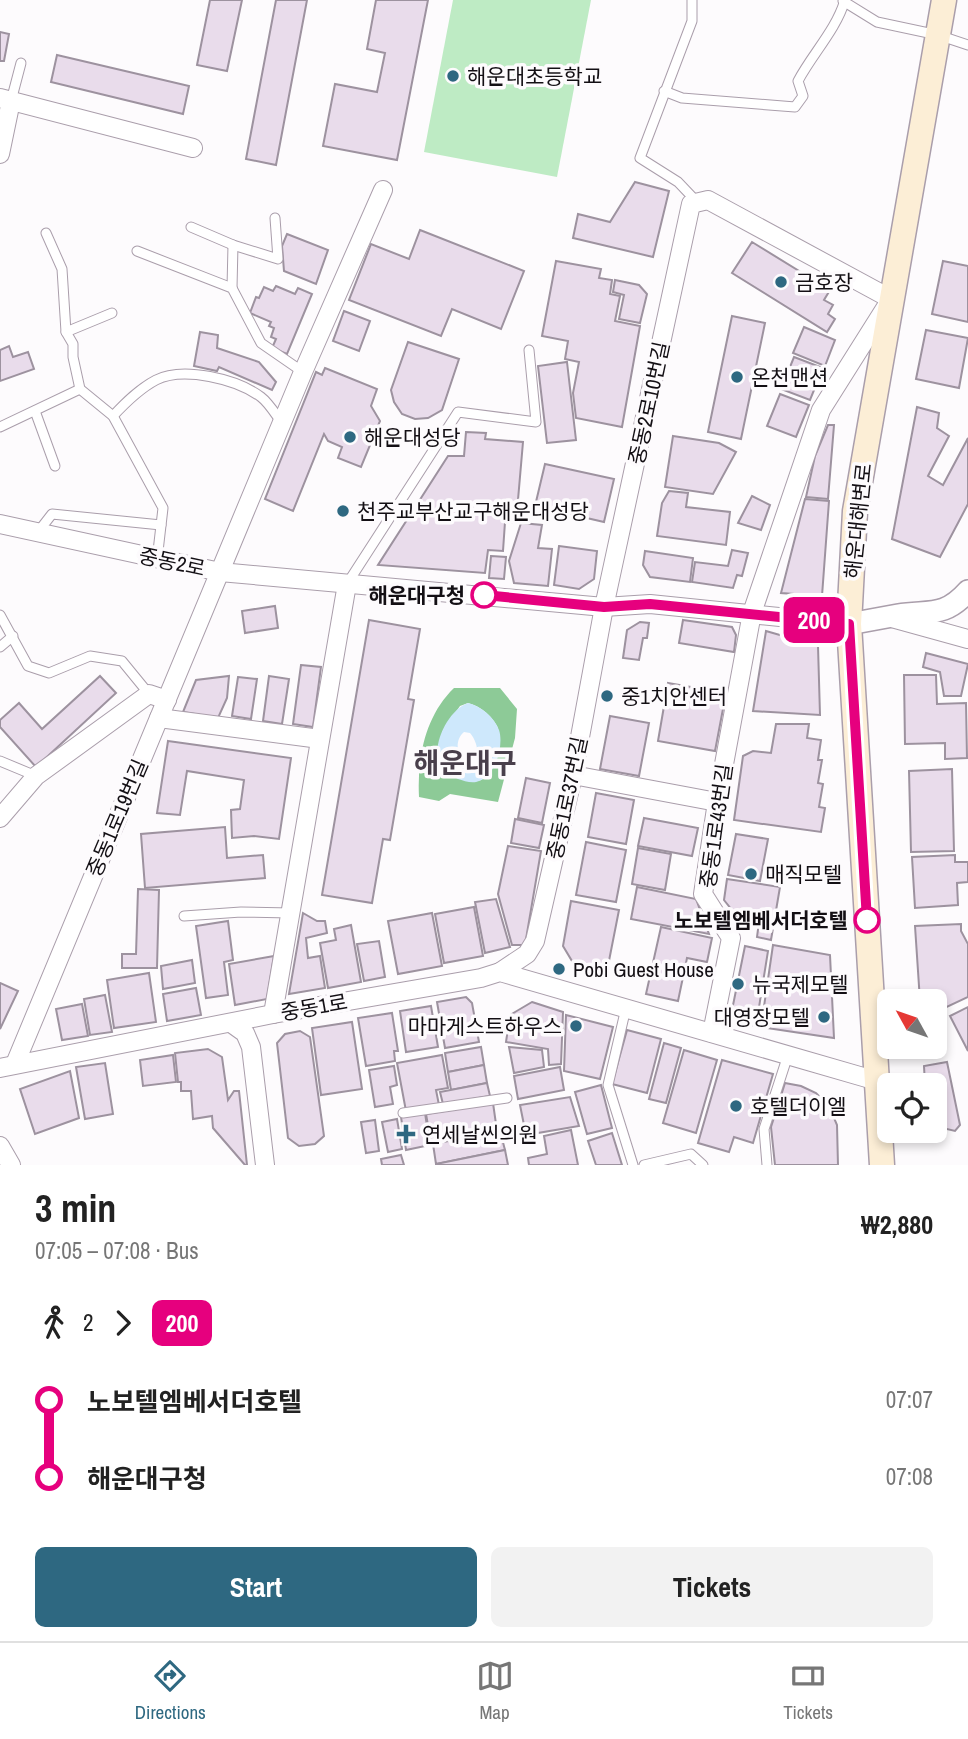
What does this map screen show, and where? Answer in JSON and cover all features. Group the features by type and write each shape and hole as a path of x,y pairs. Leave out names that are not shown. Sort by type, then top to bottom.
{"main road":[{"name":"해운대해변로","path":"877,1081 849,624 855,511 944,0"},
{"name":"해운대해변로","path":"881,1143 882,1165"}],"street":[{"path":"0,154 5,99 193,148"},
{"name":"중동1로19번길","path":"7,1066 167,700 303,372 383,190"},
{"path":"698,203 708,200 891,299"},
{"name":"중동2로10번길","path":"604,607 691,204 698,203"},
{"name":"해운대해변로","path":"752,613 821,410 891,299"},
{"name":"중동2로","path":"0,524 220,572 604,607 650,604 849,624"},
{"path":"273,1014 347,584"},
{"path":"849,624 935,614 950,608 968,591"},
{"name":"중동1로37번길","path":"500,972 527,954 536,941 573,775 604,607"},
{"name":"중동1로43번길","path":"712,1033 731,937 703,894 752,613"},
{"path":"889,618 968,639"},
{"path":"0,818 36,776 149,694 167,700"},
{"path":"159,718 320,739"},
{"path":"573,775 717,802"},
{"path":"500,972 877,1081"},
{"name":"중동1로","path":"7,1066 273,1014 481,978 500,972"},
{"path":"231,1023 244,1033 251,1047 265,1165"},
{"path":"0,1146 10,1165"}],"lane":[{"path":"692,0 692,21 640,158 678,182 698,203"},
{"path":"664,91 682,98 795,107 803,96 798,81 811,56 839,19 844,1 877,22 938,35 968,46"},
{"path":"5,99 21,62"},
{"path":"191,227 233,245 278,259 275,219"},
{"path":"47,233 62,269 66,332 74,344 80,389 113,415 163,508 157,560"},
{"path":"233,245 232,288 261,343 303,372"},
{"path":"137,250 232,288"},
{"path":"66,332 111,313"},
{"path":"347,584 458,412 536,422 529,350"},
{"path":"113,415 132,397 158,379 178,375 217,377 261,398 282,423"},
{"path":"0,427 80,389"},
{"path":"35,411 55,466"},
{"path":"38,532 52,514 161,524"},
{"path":"0,615 28,666 50,673 90,656 122,661 149,694"},
{"path":"0,647 13,636"},
{"path":"0,761 36,776"},
{"path":"184,916 241,912 291,913"},
{"path":"626,1008 608,1085 633,1165"},
{"path":"767,1165 764,1129 788,1055"},
{"path":"403,1114 507,1098"},
{"path":"644,1165 691,1154 702,1165"}],"green space":[{"path":"453,0 591,0 557,177 424,152"},
{"path":"454,688 500,688 517,709 515,738 498,802 450,794 439,801 419,797 425,738 444,699","holes":["468,703 488,715 498,731 491,769 487,776 474,781 445,771 442,732 460,706"]}],"water":[{"path":"468,703 482,709 499,730 497,759 490,773 477,782 460,780 449,774 444,770 437,753 444,727 461,706","holes":["464,732 470,733 477,753 476,767 469,771 460,757 458,741"]}],"building":[{"path":"210,0 242,0 227,71 197,65"},
{"path":"276,0 307,0 276,165 246,159"},
{"path":"376,0 428,0 397,160 323,146 335,84 377,92 385,53 367,49"},
{"path":"0,32 9,34 4,61 0,61"},
{"path":"57,55 189,86 183,114 51,82"},
{"path":"635,182 669,191 653,257 573,238 578,214 610,222"},
{"path":"420,230 524,271 501,329 452,309 441,336 349,300 371,244 409,259"},
{"path":"287,234 328,250 316,284 284,271 282,246"},
{"name":"금호장","path":"752,242 830,290 824,300 833,305 828,314 835,319 827,332 732,273"},
{"path":"556,261 601,269 599,278 612,280 610,294 620,296 615,321 640,326 622,427 576,418 573,393 579,362 565,359 568,341 542,336"},
{"path":"943,261 968,266 968,322 932,314"},
{"path":"615,280 639,285 647,294 640,323 619,319 624,295 613,292"},
{"path":"276,286 295,294 298,288 312,294 287,354 272,348 276,339 271,337 274,328 269,326 271,322 250,313 256,297 259,298 264,287 273,291"},
{"path":"344,311 370,321 359,351 333,341"},
{"name":"온천맨션","path":"732,316 765,323 741,439 708,432"},
{"path":"804,327 835,340 825,366 793,353"},
{"path":"926,330 968,338 959,388 916,379"},
{"path":"200,332 218,335 217,348 259,362 276,382 272,390 219,367 217,371 194,366"},
{"path":"408,342 459,359 442,410 428,418 415,419 402,414 394,402 391,390"},
{"path":"9,346 13,357 28,352 34,369 0,381 0,350"},
{"path":"794,357 823,368 810,400 781,389"},
{"path":"567,362 576,440 547,443 538,366"},
{"name":"해운대성당","path":"325,368 377,389 371,406 380,421 361,467 338,458 342,447 328,441 324,434 293,511 265,499 316,372 322,375"},
{"path":"780,394 809,405 796,437 767,426"},
{"path":"917,407 939,413 937,428 949,436 928,476 943,485 968,438 968,504 940,557 892,539"},
{"path":"828,425 834,425 828,499 806,497 815,456"},
{"path":"466,432 486,433 485,439 523,442 516,523 505,522 503,551 488,550 485,573 378,565 448,456 464,456"},
{"path":"673,436 719,443 736,452 713,494 665,487"},
{"path":"545,464 614,479 604,522 535,506"},
{"path":"669,491 688,493 686,507 730,512 726,545 657,536 662,503"},
{"path":"752,496 770,505 761,530 738,523"},
{"path":"805,499 829,501 822,596 781,593"},
{"path":"521,523 542,525 538,548 552,549 548,586 514,583 509,561"},
{"path":"559,546 597,551 594,579 579,589 554,585"},
{"path":"732,550 748,553 742,576 737,575 733,588 692,582 695,562 728,566"},
{"path":"645,551 693,558 690,582 650,577 643,565"},
{"path":"491,556 506,557 504,579 489,578"},
{"path":"275,606 278,628 245,633 242,611"},
{"name":"해운대구청","path":"369,620 420,629 408,699 414,700 390,840 383,839 372,903 322,895"},
{"path":"683,620 732,627 736,635 734,652 679,643"},
{"path":"640,622 649,623 639,660 623,658 627,630"},
{"path":"766,631 818,646 820,715 753,711"},
{"path":"926,653 968,664 961,696 944,696 940,672 923,667"},
{"path":"301,665 321,667 313,727 293,724"},
{"path":"904,675 936,675 937,704 966,703 967,758 945,759 945,743 905,744"},
{"path":"100,676 116,693 36,767 0,727 0,720 19,703 42,729"},
{"path":"229,676 227,698 218,718 183,712 196,680"},
{"path":"269,676 289,679 282,724 263,721"},
{"path":"238,677 257,679 251,719 232,716"},
{"path":"668,683 726,693 715,751 658,741"},
{"path":"610,716 649,723 639,776 600,769"},
{"path":"776,724 809,724 807,738 821,740 818,760 822,760 818,783 823,784 819,807 825,808 821,832 734,820 743,756 753,751 771,753"},
{"path":"168,741 291,758 279,839 254,836 232,838 231,810 240,809 244,780 187,771 180,815 157,813"},
{"path":"952,769 954,851 911,852 909,771"},
{"path":"526,778 550,783 542,823 518,818"},
{"path":"596,793 634,800 626,844 588,837"},
{"path":"644,818 698,828 692,856 638,846"},
{"path":"515,819 544,825 539,848 511,843"},
{"path":"225,827 227,858 263,855 265,878 145,888 141,834"},
{"path":"736,834 768,839 760,881 728,875"},
{"path":"586,842 626,850 616,902 576,895"},
{"path":"508,846 541,851 525,945 512,945 498,894"},
{"path":"638,848 671,854 665,890 632,884"},
{"path":"955,855 955,862 968,862 968,882 957,883 958,905 915,908 912,857"},
{"path":"727,879 780,887 771,940 757,937 759,922 740,920 724,900"},
{"path":"637,887 696,899 709,934 631,919"},
{"path":"138,889 159,890 157,968 122,968 122,954 136,954"},
{"path":"496,899 510,947 485,953 475,902"},
{"path":"571,901 619,910 606,976 578,971 563,946"},
{"path":"474,907 483,956 444,963 435,914"},
{"path":"303,913 317,921 325,921 327,933 306,938 308,958 320,956 325,988 289,994"},
{"path":"432,913 442,966 398,974 388,921"},
{"path":"228,921 233,960 224,962 228,995 206,998 196,926"},
{"path":"961,924 961,931 968,944 968,997 947,1007 947,989 919,989 915,926"},
{"path":"351,925 361,982 328,988 320,943 336,940 334,929"},
{"path":"661,927 712,938 707,962 687,958 678,1001 646,994"},
{"path":"379,941 385,977 364,981 357,944"},
{"path":"773,945 830,955 834,1038 761,1027"},
{"path":"745,946 768,951 756,1026 730,1020"},
{"path":"274,956 267,999 235,1005 229,964"},
{"path":"192,960 195,983 163,989 161,966"},
{"path":"149,973 156,1022 114,1028 107,980"},
{"path":"0,983 18,991 0,1029"},
{"path":"196,988 201,1015 167,1021 163,994"},
{"path":"105,995 112,1032 90,1035 84,999"},
{"path":"466,997 472,1003 479,1042 445,1048 437,1002"},
{"path":"532,1002 563,1012 561,1064 549,1065 548,1049 506,1042 510,1015"},
{"path":"82,1004 88,1036 62,1040 56,1009"},
{"path":"431,1006 438,1047 406,1052 400,1011"},
{"path":"968,1007 968,1051 950,1016"},
{"path":"392,1013 398,1051 394,1051 395,1061 366,1066 358,1018"},
{"path":"566,1015 613,1027 600,1079 564,1071"},
{"path":"352,1022 362,1089 321,1095 312,1028"},
{"path":"627,1030 661,1039 647,1093 612,1084"},
{"path":"300,1031 310,1037 324,1136 315,1144 299,1146 288,1138 277,1043 285,1034"},
{"path":"664,1043 681,1048 666,1103 649,1099"},
{"path":"481,1047 484,1065 448,1072 445,1053"},
{"path":"509,1047 542,1050 544,1067 514,1073"},
{"path":"208,1049 222,1057 228,1100 234,1091 239,1091 247,1165 213,1128 212,1116 193,1119 191,1091 181,1091 175,1053"},
{"path":"684,1050 717,1060 696,1133 663,1123"},
{"path":"173,1055 176,1082 143,1086 140,1060"},
{"path":"442,1055 448,1088 436,1090 439,1105 406,1111 397,1063"},
{"name":"호텔더이엘","path":"722,1060 773,1074 753,1143 734,1137 729,1152 698,1143"},
{"path":"947,1062 960,1125 955,1131 947,1129 947,1073 924,1073 924,1066"},
{"path":"105,1063 113,1114 85,1119 76,1067"},
{"path":"484,1065 487,1083 451,1090 448,1072"},
{"path":"394,1066 397,1085 390,1087 393,1104 375,1107 369,1070"},
{"path":"560,1067 564,1090 518,1099 514,1076"},
{"path":"70,1071 79,1118 35,1134 20,1089"},
{"path":"487,1083 490,1096 443,1104 440,1092"},
{"path":"785,1083 816,1093 829,1106 837,1125 838,1165 775,1165 771,1127"},
{"path":"601,1085 612,1128 587,1134 575,1092"},
{"path":"570,1097 579,1126 526,1135 520,1105"},
{"path":"493,1103 497,1131 431,1143 426,1114"},
{"path":"425,1113 430,1145 406,1150 401,1117"},
{"path":"397,1119 402,1149 388,1152 382,1122"},
{"path":"375,1120 379,1151 366,1153 361,1122"},
{"path":"571,1130 578,1165 529,1165 528,1158 547,1154 544,1136"},
{"path":"500,1131 505,1150 436,1164 433,1144"},
{"path":"612,1133 622,1165 596,1165 588,1141"},
{"path":"505,1150 508,1165 436,1165 436,1164"},
{"path":"401,1155 404,1165 382,1165 381,1159"}],"bus line":[{"name":"200","path":"484,595 604,607 650,604 849,624 867,920"}],"place":[{"name":"해운대초등학교","path":"453,76"},
{"name":"금호장","path":"781,282"},
{"name":"온천맨션","path":"737,377"},
{"name":"해운대성당","path":"350,437"},
{"name":"천주교부산교구해운대성당","path":"343,511"},
{"name":"해운대구청","path":"484,595"},
{"name":"중1치안센터","path":"607,696"},
{"name":"매직모텔","path":"751,874"},
{"name":"노보텔엠베서더호텔","path":"867,920"},
{"name":"Pobi Guest House","path":"559,969"},
{"name":"뉴국제모텔","path":"738,984"},
{"name":"대영장모텔","path":"824,1017"},
{"name":"마마게스트하우스","path":"576,1026"},
{"name":"호텔더이엘","path":"736,1106"},
{"name":"연세날씬의원","path":"406,1134"}],"district":[{"name":"해운대구","path":"465,763"}]}
